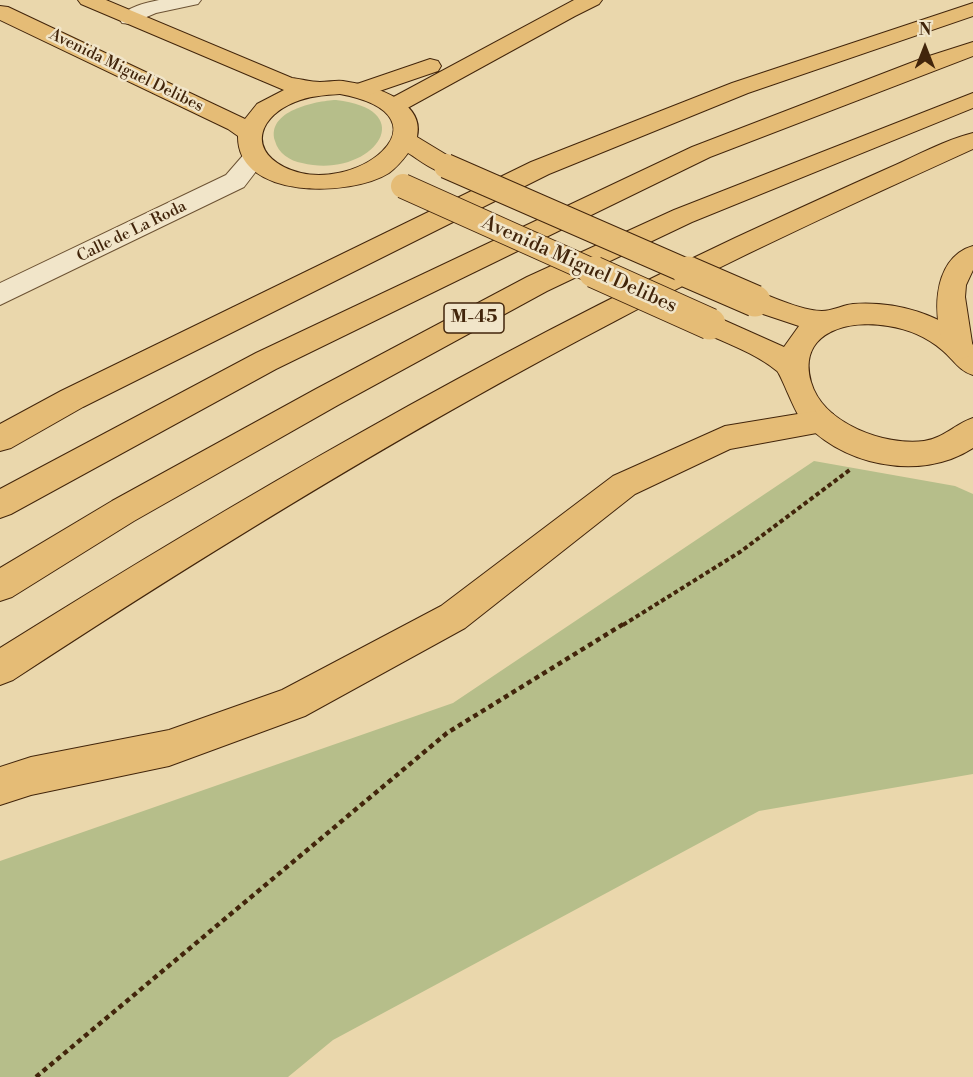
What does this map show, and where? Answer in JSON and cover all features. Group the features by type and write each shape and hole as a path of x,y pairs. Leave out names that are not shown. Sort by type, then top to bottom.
{"main road":[{"path":"88,0 287,84 362,90 381,97 394,106 402,116 406,128 404,140 388,161 358,177 334,182 310,182 287,178 268,169 252,146 255,122 265,110 288,96 316,88"},
{"path":"362,90 436,63 531,8 550,0"},
{"path":"394,106 567,11 592,0"},
{"path":"740,88 756,75 885,29 918,14 927,0"},
{"path":"0,439 72,399 540,168 740,88 973,9"},
{"name":"Avenida Miguel Delibes","path":"0,12 237,123 252,146"},
{"path":"383,244 716,111 913,45 973,28"},
{"name":"M-45","path":"0,505 266,361 701,152 973,49"},
{"name":"M-45","path":"0,586 123,511 327,397 537,284 683,216 973,100"},
{"name":"Avenida Miguel Delibes","path":"404,140 446,166 755,301 789,314 826,322"},
{"path":"0,669 119,591 345,456 553,340 817,209 973,140"},
{"name":"Avenida Miguel Delibes","path":"358,177 404,186 767,350 794,368"},
{"path":"966,356 950,298 953,275 973,255"},
{"path":"966,356 939,333 917,322 893,316 857,314 826,322 812,330 802,341 796,354 794,368 801,395 822,422 843,436 867,447 893,453 919,454 943,450 965,439 973,430"},
{"path":"0,786 31,776 169,748 292,704 453,616 624,485 725,438 822,422"},
{"path":"943,450 973,459"}],"street":[{"path":"130,18 150,8 191,0"},
{"name":"Calle de La Roda","path":"0,295 235,180 252,146"}],"path":[{"path":"36,1077 447,733 578,655 740,552 857,465"}],"green space":[{"path":"336,100 363,106 378,116 382,129 378,142 366,153 349,162 327,166 298,162 282,153 275,141 274,131 278,122 285,115 305,106"},
{"path":"814,461 955,486 973,494 973,774 759,811 333,1040 288,1077 0,1077 0,861 453,703"}]}
